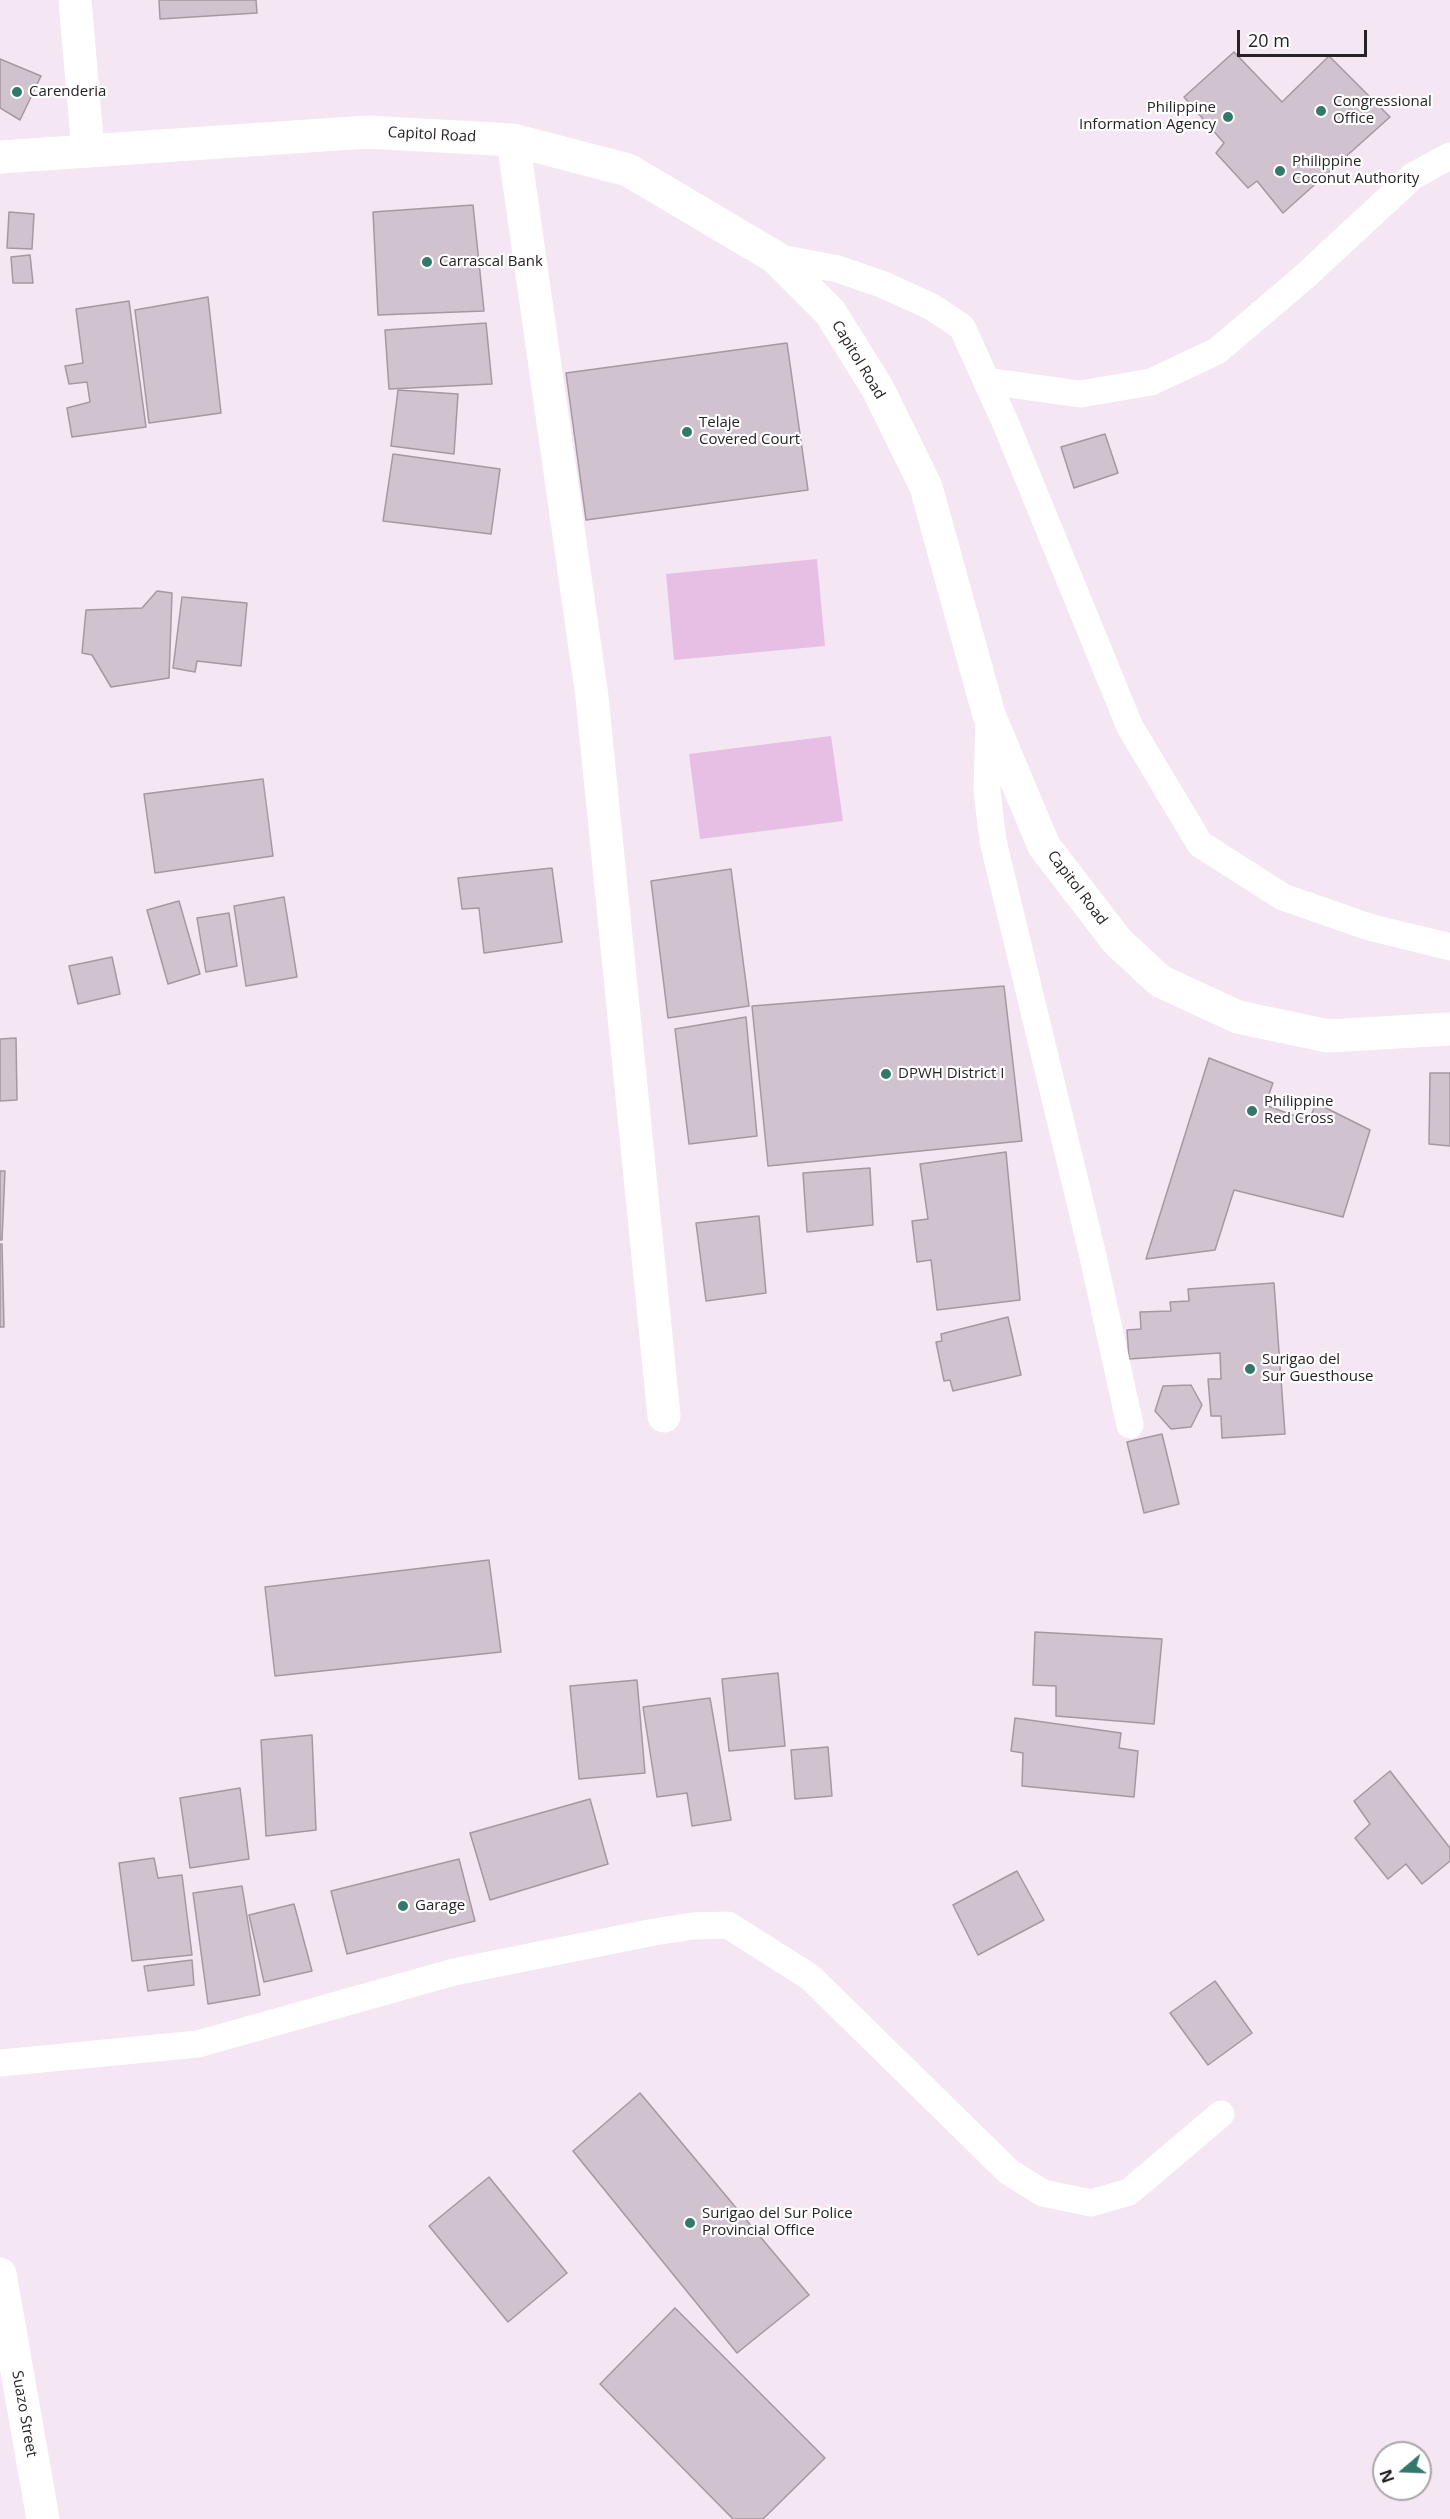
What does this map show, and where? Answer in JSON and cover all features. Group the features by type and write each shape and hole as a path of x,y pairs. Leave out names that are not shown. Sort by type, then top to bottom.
{"street":[{"path":"75,0 88,151"},
{"name":"Capitol Road","path":"0,157 367,132 513,140 628,170 775,257 830,312 878,389 926,487 989,715 1044,846 1117,941 1160,981 1238,1017 1328,1036 1450,1029"},
{"path":"513,140 592,697 664,1416"},
{"name":"Suazo Street","path":"0,2274 43,2519"}],"lane":[{"path":"986,381 1080,394 1151,382 1216,351 1303,278 1413,176 1450,156"},
{"path":"775,257 838,269 884,285 932,307 962,327 1010,432 1130,727 1200,844 1283,897 1369,927 1450,947"},
{"path":"989,715 986,752 987,791 993,841 1092,1252 1130,1425"},
{"path":"0,2063 198,2044 454,1972 654,1932 693,1926 728,1925 810,1977 1009,2172 1043,2193 1091,2203 1129,2192 1221,2114"}],"shaded area":[{"path":"817,559 825,646 674,660 666,574"},
{"path":"831,736 843,821 700,839 689,754"}],"building":[{"path":"159,0 256,0 257,13 160,19"},
{"path":"1234,52 1282,102 1329,56 1390,117 1283,213 1257,181 1248,188 1216,153 1224,143 1184,97"},
{"name":"Carenderia","path":"0,59 41,76 20,120 0,108"},
{"name":"Carrascal Bank","path":"473,205 484,311 378,315 373,212"},
{"path":"9,212 34,214 32,249 7,248"},
{"path":"30,255 33,283 13,283 11,257"},
{"path":"208,297 221,413 149,423 135,310"},
{"path":"129,301 146,427 72,437 67,408 90,402 87,382 69,384 65,366 83,363 76,309"},
{"path":"486,323 492,384 389,389 385,330"},
{"name":"Telaje Covered Court","path":"787,343 808,490 586,520 566,373"},
{"path":"398,390 458,394 454,454 391,446"},
{"path":"1105,434 1118,473 1074,488 1061,447"},
{"path":"393,454 500,469 491,534 383,521"},
{"path":"157,591 172,593 169,678 111,687 92,655 82,653 86,610 142,608"},
{"path":"182,597 247,603 241,666 197,661 195,672 173,668"},
{"path":"263,779 273,856 155,873 144,794"},
{"path":"552,868 562,942 484,953 479,908 462,909 458,878"},
{"path":"731,869 749,1006 668,1018 651,881"},
{"path":"284,897 297,977 246,986 234,906"},
{"path":"179,901 200,974 168,984 147,910"},
{"path":"229,913 237,966 206,972 197,918"},
{"path":"112,957 120,994 78,1004 69,966"},
{"name":"DPWH District I","path":"1004,986 1022,1141 768,1166 752,1006"},
{"path":"746,1017 757,1136 689,1144 675,1029"},
{"path":"16,1038 17,1100 0,1101 0,1039"},
{"path":"1209,1058 1273,1083 1265,1105 1309,1121 1316,1103 1370,1130 1343,1217 1234,1190 1215,1250 1146,1259"},
{"path":"1430,1073 1450,1073 1450,1146 1429,1144"},
{"path":"1006,1152 1020,1300 937,1310 931,1260 917,1262 912,1221 928,1219 920,1164"},
{"path":"870,1168 873,1225 807,1232 803,1173"},
{"path":"0,1171 5,1171 2,1240 0,1240"},
{"path":"759,1216 766,1293 706,1301 696,1223"},
{"path":"0,1244 2,1244 4,1327 0,1327"},
{"name":"Surigao del Sur Guesthouse","path":"1274,1283 1285,1434 1222,1438 1221,1416 1211,1416 1208,1379 1221,1379 1220,1353 1129,1359 1127,1330 1141,1329 1140,1312 1171,1311 1170,1302 1189,1301 1188,1289"},
{"path":"1008,1317 1021,1375 953,1391 950,1380 944,1381 936,1342 942,1341 941,1334"},
{"path":"1191,1385 1202,1405 1191,1427 1171,1429 1155,1411 1163,1386"},
{"path":"1162,1434 1179,1504 1144,1513 1127,1442"},
{"path":"489,1560 501,1652 275,1676 265,1587"},
{"path":"1035,1632 1162,1639 1154,1724 1056,1716 1056,1686 1033,1685"},
{"path":"778,1673 785,1746 729,1751 722,1679"},
{"path":"637,1680 645,1773 579,1779 570,1686"},
{"path":"710,1698 731,1820 692,1826 687,1793 657,1797 643,1707"},
{"path":"1015,1718 1121,1733 1119,1748 1138,1751 1134,1797 1022,1786 1023,1753 1011,1751"},
{"path":"312,1735 316,1830 266,1836 261,1740"},
{"path":"828,1747 832,1796 795,1799 791,1750"},
{"path":"1390,1771 1450,1848 1450,1861 1422,1884 1406,1864 1388,1879 1355,1838 1370,1824 1354,1801"},
{"path":"240,1788 249,1859 190,1868 180,1798"},
{"path":"590,1799 608,1864 490,1900 470,1833"},
{"path":"154,1858 158,1878 182,1875 192,1955 132,1961 119,1863"},
{"name":"Garage","path":"459,1859 475,1921 347,1954 331,1891"},
{"path":"1017,1871 1044,1920 978,1955 953,1905"},
{"path":"242,1886 260,1995 208,2004 193,1893"},
{"path":"294,1904 312,1971 264,1982 249,1915"},
{"path":"192,1960 194,1985 148,1991 144,1966"},
{"path":"1215,1981 1252,2033 1208,2065 1170,2013"},
{"name":"Surigao del Sur Police Provincial Office","path":"640,2093 809,2295 737,2353 573,2151"},
{"path":"489,2177 567,2273 508,2322 429,2226"},
{"path":"675,2308 825,2458 763,2519 733,2519 600,2384"}],"place":[{"name":"Carenderia","path":"17,92"},
{"name":"Congressional Office","path":"1321,111"},
{"name":"Philippine Information Agency","path":"1228,117"},
{"name":"Philippine Coconut Authority","path":"1280,171"},
{"name":"Carrascal Bank","path":"427,262"},
{"name":"Telaje Covered Court","path":"687,432"},
{"name":"DPWH District I","path":"886,1074"},
{"name":"Philippine Red Cross","path":"1252,1111"},
{"name":"Surigao del Sur Guesthouse","path":"1250,1369"},
{"name":"Garage","path":"403,1906"},
{"name":"Surigao del Sur Police Provincial Office","path":"690,2223"}]}
